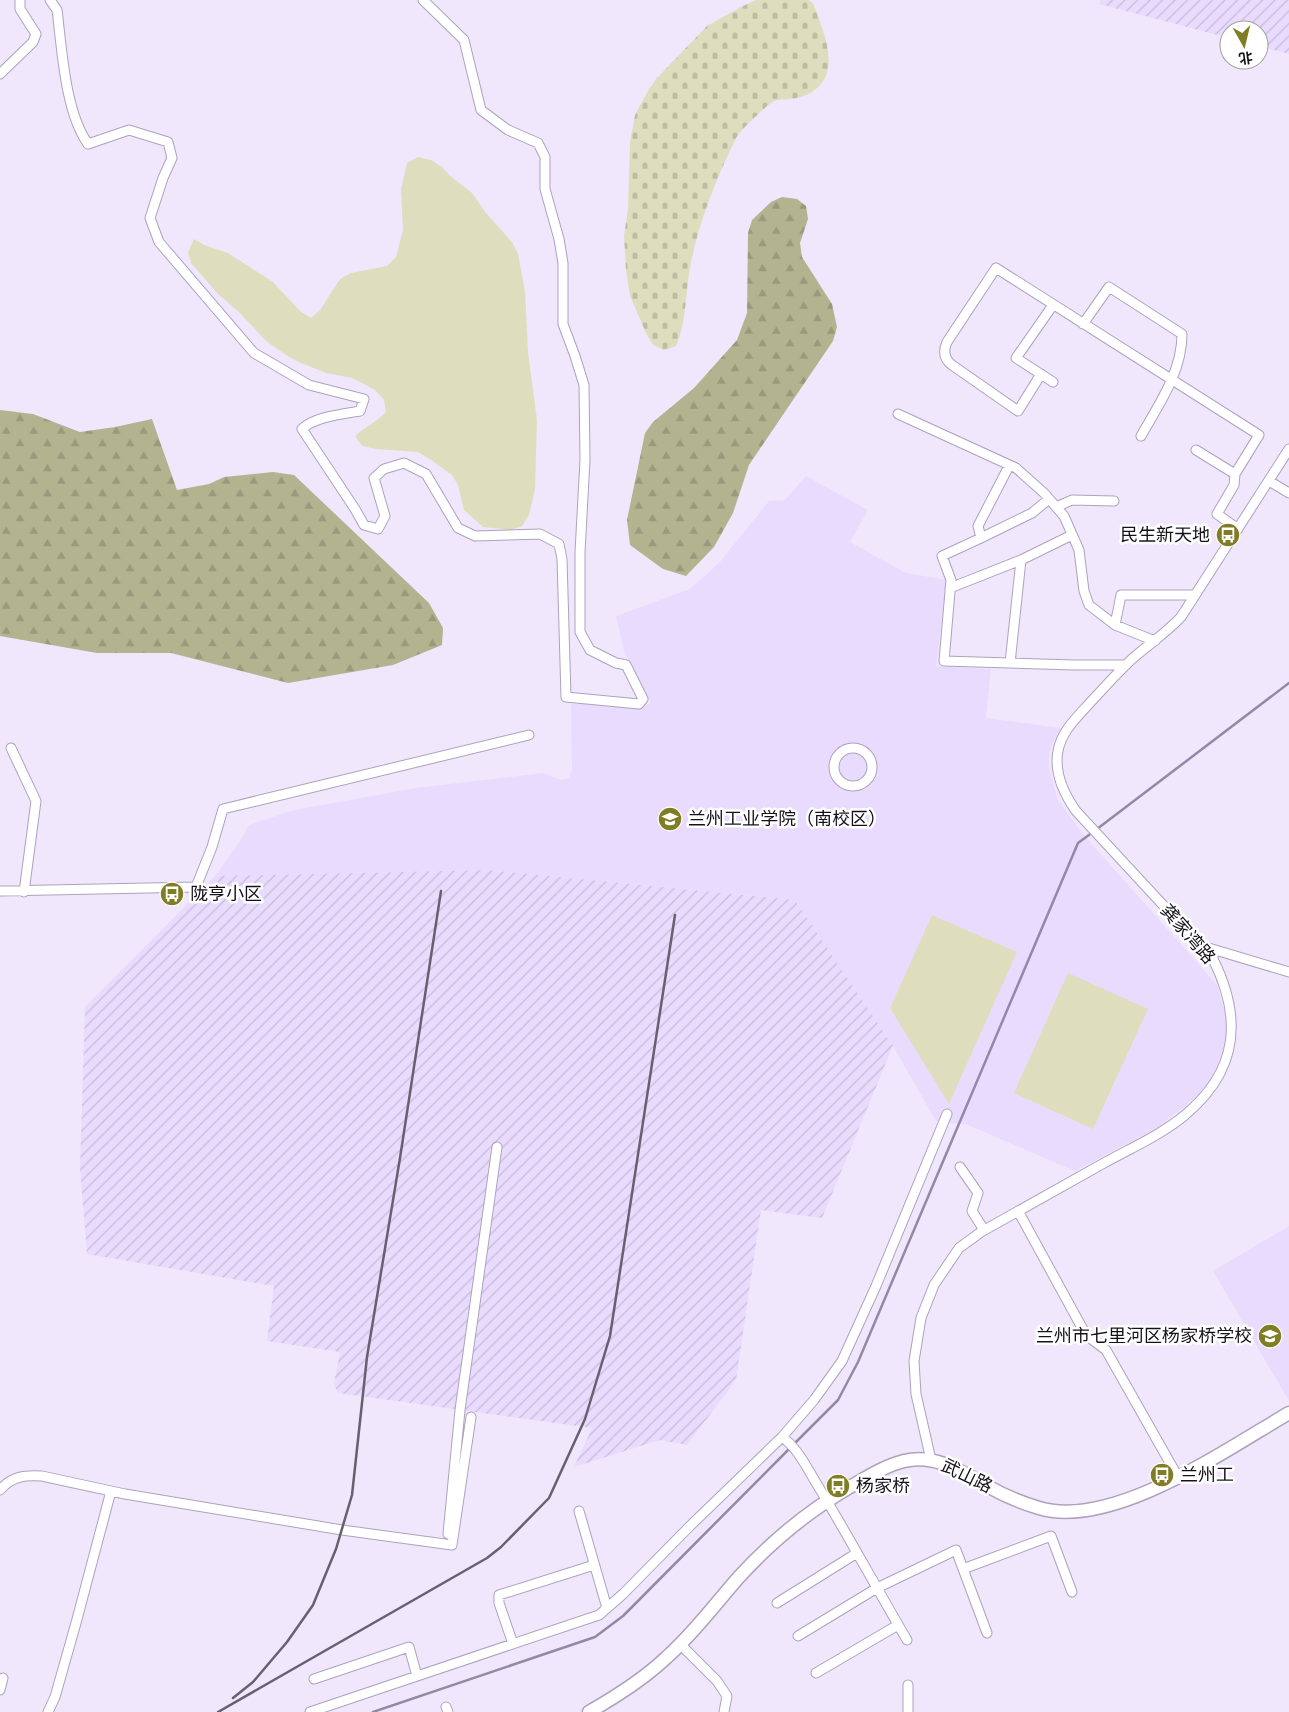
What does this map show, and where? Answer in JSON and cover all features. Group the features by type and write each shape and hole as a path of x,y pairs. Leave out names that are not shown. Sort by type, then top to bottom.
{"main road":[{"name":"武山路","path":"589,1712 623,1692 667,1658 769,1546 809,1512 876,1472 905,1461 931,1460 959,1470 990,1488 1040,1508 1058,1511 1098,1508 1144,1494 1178,1477 1289,1413"}],"street":[{"path":"0,74 33,42 36,34 20,9 20,0"},
{"path":"50,0 57,10 73,112 81,134 88,144 129,130 168,142 172,158 163,178 150,218 159,242 254,353 309,385 364,399 360,411 337,414 309,422 302,428 364,525 378,529 385,516 374,478 384,469 404,463 426,474 458,528 475,536 540,534 559,544 562,559 566,698 639,704 643,699 626,665 616,663 590,650 580,632 580,552 585,460 584,385 564,324 563,263 559,239 545,189 545,158 538,143 508,130 481,110 464,40 423,0"},
{"path":"1041,374 1018,411 952,365 945,357 945,347 996,268 1258,435 1235,474 1234,485 1217,514 1238,528"},
{"path":"1083,324 1109,287 1182,334 1182,349 1172,381 1141,436"},
{"path":"1053,382 1016,358 1054,305"},
{"path":"898,414 1016,468 1064,516 1079,550 1084,591 1089,605 1115,625 1155,641"},
{"name":"龚家湾路","path":"931,1460 916,1394 914,1361 921,1318 934,1285 959,1248 984,1230 1156,1135 1184,1116 1204,1098 1218,1079 1228,1060 1232,1031 1231,1014 1223,979 1213,959 1086,822 1066,797 1058,766 1058,750 1069,726 1126,665 1181,617 1289,449"},
{"path":"1196,450 1235,474"},
{"path":"981,538 978,526 1009,466"},
{"path":"1268,481 1289,492"},
{"path":"1049,499 1032,513 942,556 951,580 944,661 1126,665"},
{"path":"1056,507 1072,500 1114,501"},
{"path":"950,588 1021,560 1072,535"},
{"path":"1010,663 1021,560"},
{"path":"1115,625 1121,595 1195,595"},
{"path":"0,891 196,887 212,848 223,809 529,735"},
{"path":"11,748 36,801 24,892"},
{"path":"854,748 867,754 872,768 870,776 865,782 851,786 838,780 833,766 835,759 840,753 846,749 854,748"},
{"path":"1199,945 1289,972"},
{"path":"310,1712 599,1615 607,1608 785,1439 842,1362 876,1286 947,1114"},
{"path":"446,1545 460,1410 497,1147"},
{"path":"960,1167 978,1193 972,1211 984,1230"},
{"path":"1018,1211 1086,1335 1106,1350 1178,1477"},
{"path":"0,1490 8,1481 15,1477 42,1476 110,1491 342,1530 452,1545 471,1417"},
{"path":"785,1439 802,1461 827,1501 907,1640"},
{"path":"48,1712 55,1697 76,1623 110,1491"},
{"path":"579,1511 607,1608"},
{"path":"963,1569 1052,1536 1072,1592"},
{"path":"798,1636 877,1588 956,1550 987,1633"},
{"path":"777,1603 856,1553"},
{"path":"513,1644 499,1603 499,1594 594,1565"},
{"path":"816,1673 898,1624"},
{"path":"680,1644 717,1681 727,1696 724,1712"},
{"path":"314,1679 409,1647 417,1676"},
{"path":"0,1690 3,1678"},
{"path":"908,1685 908,1712"}],"shaded area":[{"path":"1101,0 1289,0 1289,54 1269,49 1269,20 1219,20 1219,35 1099,4"},
{"name":"兰州工业学院（南校区）","path":"806,476 868,510 850,542 906,573 947,580 936,666 991,669 986,718 1061,728 1049,753 1049,769 1058,800 1082,833 1217,985 1227,1020 1224,1054 1203,1092 1158,1127 1075,1171 968,1125 936,1121 893,1046 795,900 488,870 215,876 249,825 294,810 416,788 543,773 562,780 569,778 572,769 571,704 587,703 609,707 643,707 651,703 624,651 616,616 690,589 719,563 769,501 785,500"},
{"path":"488,870 795,900 893,1046 822,1218 761,1210 736,1380 687,1445 660,1440 574,1467 592,1428 338,1393 334,1384 340,1352 267,1341 274,1286 87,1254 80,1168 85,1007 215,876"},
{"name":"兰州市七里河区杨家桥学校","path":"1289,1226 1289,1401 1213,1271"}],"green space":[{"path":"756,0 809,0 813,3 826,41 828,67 825,79 817,88 804,96 774,101 750,122 737,137 715,185 698,234 690,267 679,338 676,346 664,350 653,345 646,333 630,296 626,271 624,236 628,209 630,142 635,115 657,78 707,26"},
{"path":"418,157 431,160 442,167 450,176 472,193 486,213 512,242 518,254 525,291 528,352 537,420 535,489 529,515 522,526 511,530 483,527 464,510 458,485 452,475 418,452 362,446 355,436 386,412 384,400 375,390 352,378 326,373 301,363 266,341 239,312 218,294 191,263 188,252 194,239 204,245 228,253 273,282 300,311 311,318 320,310 340,279 351,273 387,266 396,257 403,230 401,189 407,163"},
{"path":"782,197 797,199 806,206 808,219 800,243 802,257 832,304 837,327 833,341 749,465 733,513 714,547 686,576 663,569 630,545 627,520 645,433 653,422 694,388 737,340 747,313 748,233 752,220 771,202"},
{"path":"0,410 33,414 80,432 152,419 177,490 209,484 224,477 273,472 294,475 429,603 443,628 442,645 393,665 288,683 171,653 97,653 0,636"},
{"path":"932,915 1017,952 949,1104 890,1008"},
{"path":"1068,973 1148,1009 1093,1129 1014,1093"}],"waterway":[{"path":"1097,829 1289,683"},
{"path":"794,1444 838,1400 858,1362 1078,843 1093,832"},
{"path":"373,1712 595,1637 623,1616 790,1448"}],"railway":[{"path":"233,1698 253,1682 287,1642 313,1605 336,1549 352,1495 367,1357 441,891"},
{"path":"218,1712 487,1558 501,1547 549,1498 585,1419 610,1336 675,915"}],"place":[{"name":"民生新天地","path":"1228,535"},
{"name":"兰州工业学院（南校区）","path":"670,819"},
{"name":"陇亨小区","path":"172,894"},
{"name":"兰州市七里河区杨家桥学校","path":"1270,1336"},
{"name":"兰州工","path":"1162,1475"},
{"name":"杨家桥","path":"838,1486"}]}
